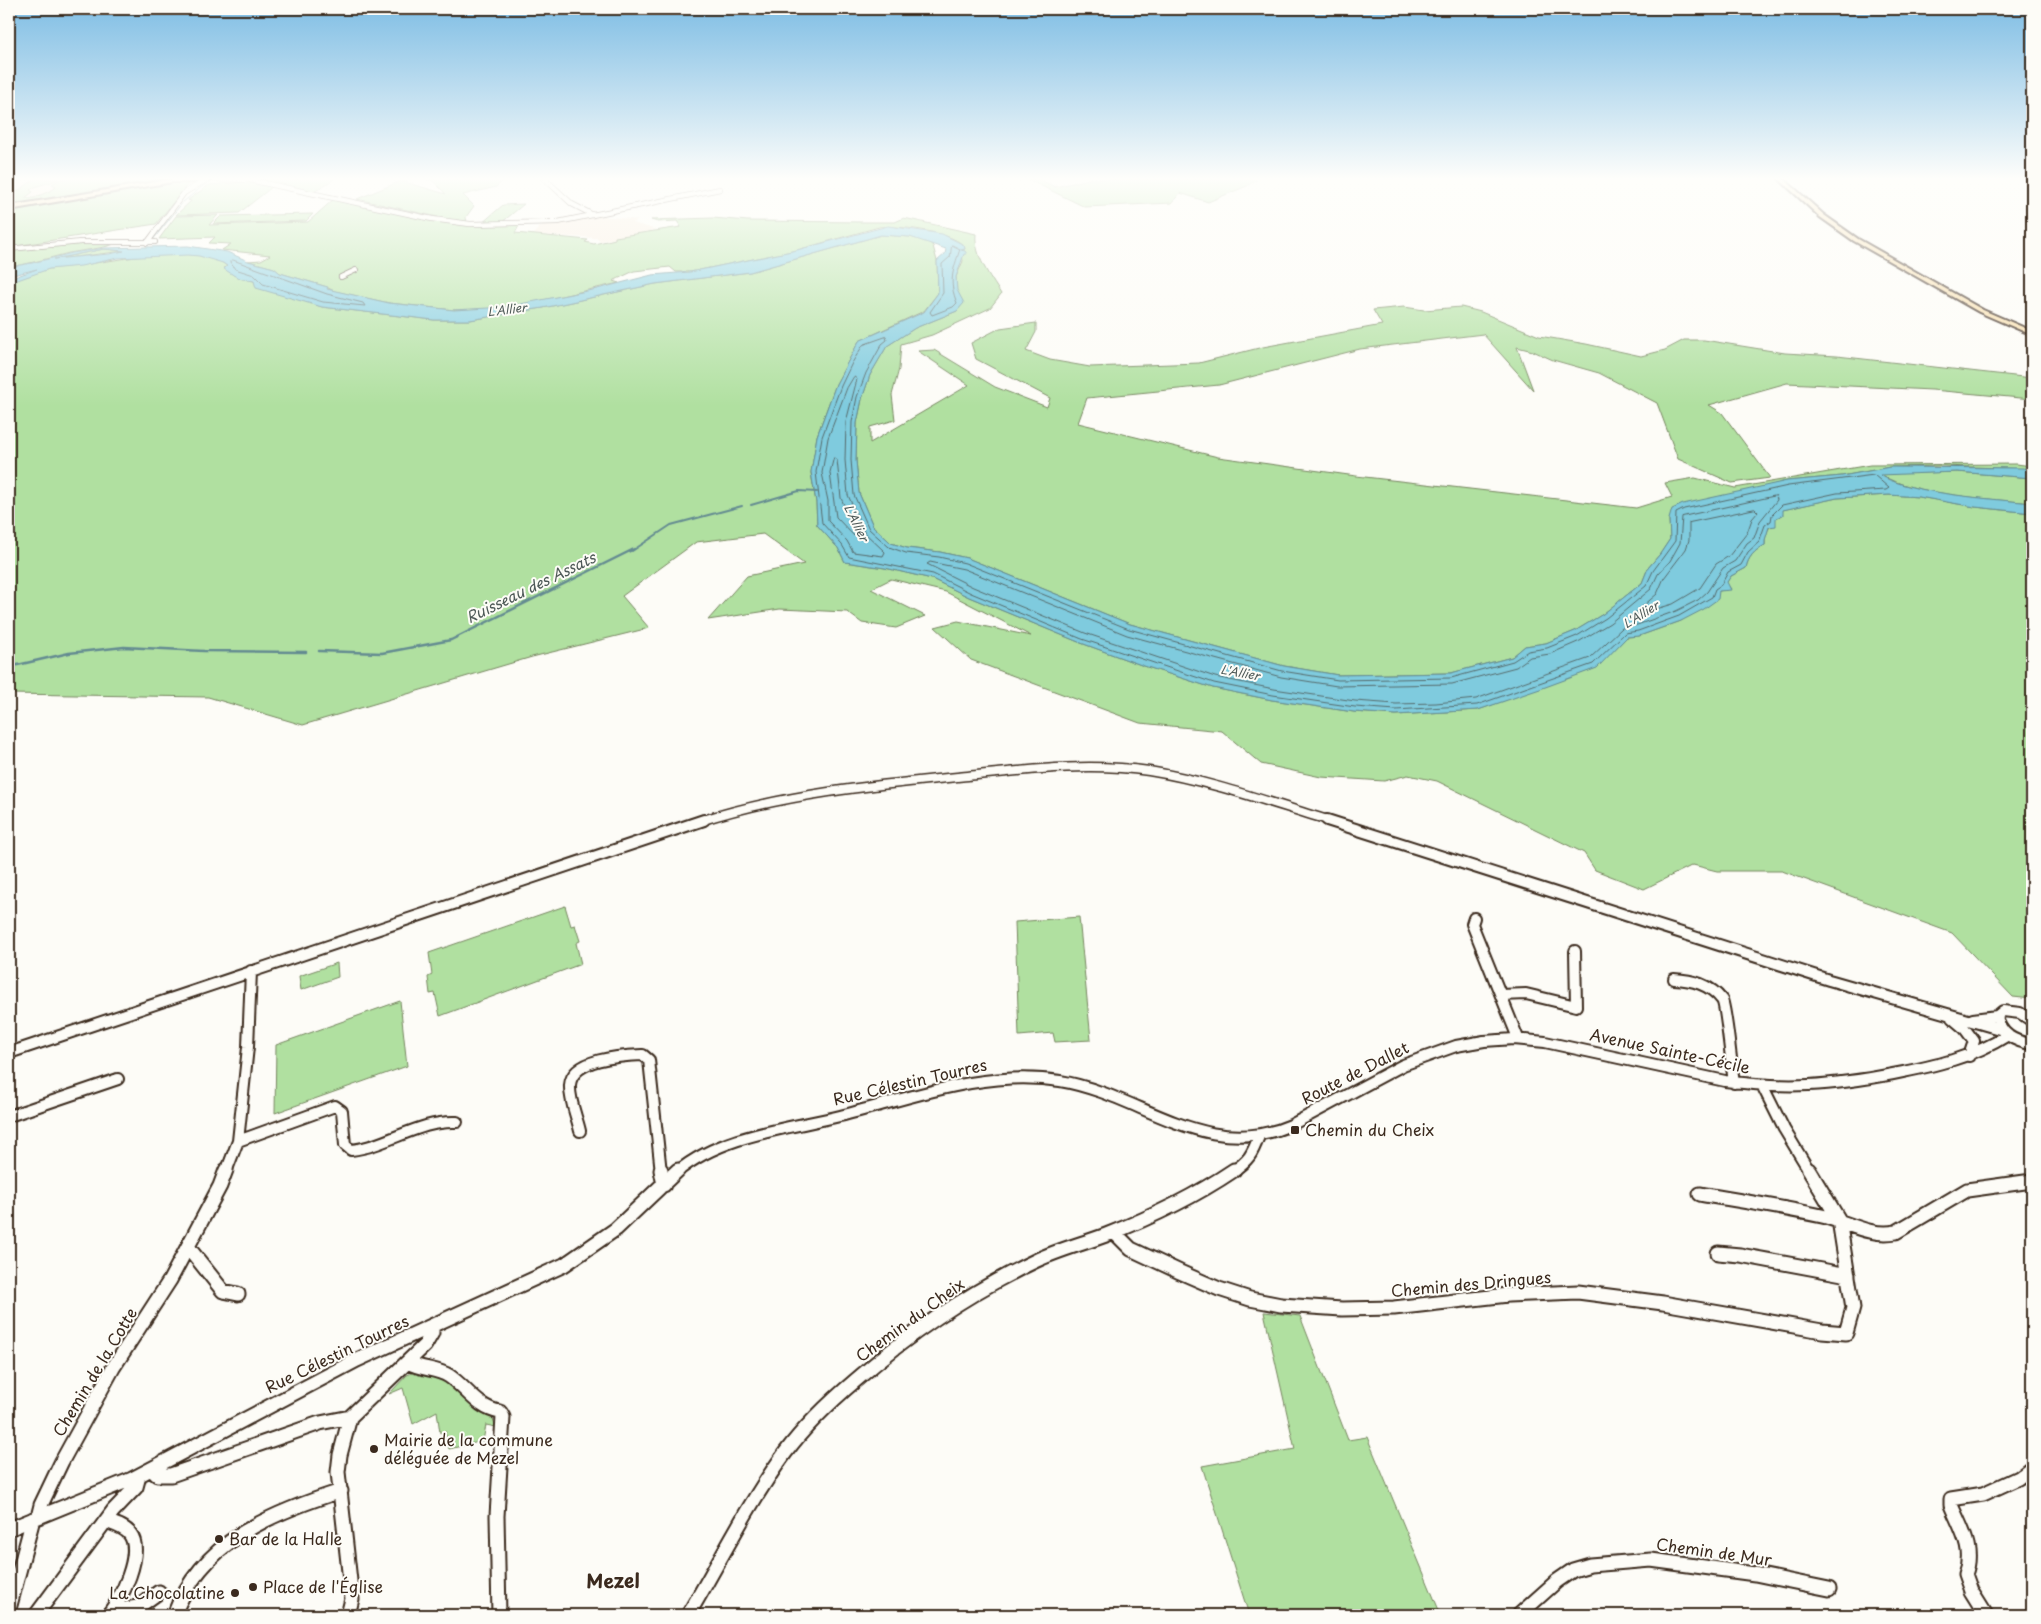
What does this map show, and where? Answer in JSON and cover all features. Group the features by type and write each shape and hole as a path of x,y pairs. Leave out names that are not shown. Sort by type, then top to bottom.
{"main road":[{"path":"1882,255 1973,307 2032,334"}],"street":[{"path":"341,277 356,270"},
{"path":"9,1053 729,812 845,788 1042,769 1086,768 1146,771 1193,779 1965,1020 2006,1033 2031,1044"},
{"path":"1474,918 1472,924 1518,1038"},
{"path":"1501,995 1526,994 1576,1006 1575,950"},
{"name":"Chemin de la Cotte","path":"36,1518 45,1494 81,1425 113,1368 170,1280 188,1247 220,1186 238,1141 248,1047 251,971"},
{"path":"1674,979 1690,980 1709,987 1723,1001 1734,1083"},
{"path":"1965,1020 1997,1016 2003,1011 2032,1016"},
{"path":"2020,1013 2032,1021"},
{"path":"1948,1016 1970,1035 1974,1042 1969,1056"},
{"path":"1997,1016 1997,1020 2006,1033"},
{"name":"Avenue Sainte-Cécile","path":"1467,1043 1518,1038 1560,1044 1709,1079 1786,1087 1842,1084 1940,1065 1969,1056 2006,1033"},
{"name":"Route de Dallet","path":"1259,1136 1290,1125 1409,1061 1467,1043"},
{"path":"580,1131 570,1084 572,1075 580,1068 612,1057 643,1055 649,1060 661,1173 664,1185"},
{"name":"Rue Célestin Tourres","path":"9,1529 97,1495 152,1470 358,1360 562,1266 600,1243 678,1170 691,1161 722,1147 952,1087 1008,1078 1062,1081 1107,1094 1165,1120 1193,1129 1236,1137 1259,1136"},
{"path":"9,1116 118,1079"},
{"path":"1762,1085 1784,1129 1839,1220 1853,1308 1846,1333"},
{"path":"238,1141 327,1107 335,1106 342,1111 345,1145 351,1150 362,1150 376,1146 441,1122 458,1122"},
{"name":"Chemin du Cheix","path":"688,1615 741,1523 785,1453 806,1428 835,1399 890,1351 970,1295 1047,1255 1114,1232 1194,1195 1239,1167 1252,1155 1259,1136"},
{"path":"1700,1194 1839,1220 1867,1232 1883,1235 1896,1232 1967,1190 2032,1181"},
{"name":"Chemin des Dringues","path":"1114,1232 1132,1249 1218,1289 1250,1299 1281,1305 1342,1309 1394,1308 1508,1295 1578,1292 1663,1303 1822,1331 1846,1333"},
{"path":"188,1247 223,1290 238,1294"},
{"path":"1718,1253 1740,1255 1848,1276"},
{"path":"152,1470 157,1475 172,1475 320,1422 350,1416 425,1346 432,1333 432,1326"},
{"path":"408,1362 418,1367 441,1371 482,1405 500,1412 503,1417 497,1498 496,1559 499,1615"},
{"path":"348,1615 352,1599 339,1464 350,1416"},
{"path":"1986,1615 1971,1591 1965,1574 1970,1561 1968,1546 1951,1505 1951,1499 1983,1494 2018,1478 2032,1467"},
{"path":"36,1615 106,1521 136,1487 139,1476"},
{"path":"174,1615 189,1582 228,1545 252,1527 275,1514 341,1491"},
{"path":"9,1609 36,1518"},
{"path":"106,1521 124,1529 131,1535 135,1544 131,1568 111,1613"},
{"name":"Chemin de Mur","path":"1520,1615 1557,1581 1573,1570 1599,1564 1651,1560 1755,1574 1829,1590"},
{"path":"111,1613 131,1610 145,1605 159,1592"}],"green space":[{"path":"9,255 62,255 32,263 9,267"},
{"path":"76,255 93,255 50,260"},
{"path":"157,255 198,255 214,259 227,266 224,268 238,278 254,281 256,285 322,307 434,320 470,320 543,308 655,284 750,272 811,255 935,255 938,293 924,311 859,341 836,384 817,436 811,473 816,502 817,525 838,548 845,562 885,568 932,579 969,597 1081,643 1144,666 1213,688 1272,700 1354,712 1396,715 1478,710 1596,668 1627,637 1639,636 1681,621 1719,591 1731,589 1726,583 1731,576 1746,568 1752,554 1765,545 1768,530 1782,510 1837,498 1889,495 1919,497 1975,507 2032,513 2032,999 2013,997 1952,933 1782,871 1717,871 1693,865 1644,889 1595,870 1584,853 1437,781 1408,775 1384,781 1321,777 1261,764 1222,731 1140,723 971,660 935,627 958,621 1031,636 946,592 891,579 871,589 925,616 896,628 862,623 847,612 780,609 708,620 747,576 804,564 763,534 696,542 622,596 649,628 532,657 303,725 208,697 9,694 9,283 53,268"},
{"path":"268,255 774,255 690,272 676,272 670,267 634,271 613,281 619,283 526,304 485,309 454,310 389,303 334,291 324,286 280,273 274,268 248,261 261,260 270,255"},
{"path":"962,255 979,255 1001,294 990,308 932,335 901,344 899,369 892,395 895,420 870,427 870,443 969,385 918,351 934,350 995,387 1047,407 1050,398 976,359 971,343 1000,328 1036,323 1036,332 1026,351 1050,360 1090,367 1199,363 1263,347 1382,325 1373,310 1404,307 1424,310 1461,307 1481,312 1539,336 1641,356 1665,350 1684,340 1704,340 1785,353 1837,356 2032,378 2032,399 1932,390 1787,383 1709,405 1722,413 1770,478 1732,483 1678,459 1657,403 1599,373 1553,360 1533,351 1517,347 1533,390 1483,334 1360,349 1219,385 1087,398 1078,423 1218,457 1356,476 1636,508 1672,497 1665,483 1695,478 1735,488 1870,465 2016,464 2032,466 2032,469 1942,466 1890,467 1842,476 1787,481 1748,491 1669,519 1670,539 1648,568 1642,583 1603,614 1575,631 1546,643 1525,646 1512,657 1451,673 1338,675 1284,666 1130,624 967,558 907,548 891,543 873,526 859,493 856,460 857,423 870,375 887,346 915,328 957,311 956,277 963,261"},
{"path":"1957,472 2032,478 2032,503 1953,495 1911,487 1879,474"},
{"path":"565,906 571,926 575,925 580,941 576,943 581,964 440,1016 435,993 430,994 428,977 432,975 429,953"},
{"path":"1079,917 1091,1040 1055,1042 1053,1033 1019,1036 1015,922"},
{"path":"337,963 338,977 301,990 299,976"},
{"path":"400,1001 407,1066 275,1113 276,1045"},
{"path":"1264,1312 1300,1316 1348,1440 1367,1437 1441,1615 1249,1615 1202,1466 1295,1449"},
{"path":"415,1372 448,1380 493,1419 496,1427 486,1425 483,1441 449,1449 445,1431 440,1433 437,1411 413,1424 403,1388 389,1394 407,1375"}],"water":[{"name":"L'Allier","path":"65,255 75,255 54,259 100,255 234,255 274,268 280,273 328,287 327,289 389,303 454,310 505,307 597,289 652,275 690,272 774,255 811,255 750,272 655,284 543,308 470,320 434,320 322,307 256,288 254,281 238,278 224,269 227,266 223,263 188,255 118,258 81,266 49,269 9,283 9,279 37,269 9,276 9,267"},
{"name":"L'Allier","path":"944,255 964,255 956,277 957,290 964,303 957,311 915,328 887,346 870,375 862,399 857,423 856,460 859,493 873,526 891,543 907,548 967,558 1130,624 1284,666 1338,675 1451,673 1512,657 1525,646 1546,643 1575,631 1603,614 1642,583 1648,568 1670,539 1669,519 1672,509 1683,504 1787,481 1842,476 1890,467 2032,469 2032,478 1957,472 1880,475 1911,487 1931,491 2032,503 2032,513 1975,507 1919,497 1889,495 1837,498 1783,510 1783,515 1776,518 1776,526 1769,527 1765,545 1752,554 1746,568 1731,576 1727,582 1731,590 1719,591 1718,599 1704,609 1681,621 1639,636 1627,637 1597,668 1478,710 1396,715 1354,712 1272,700 1213,688 1081,643 969,597 932,579 885,568 845,562 838,548 817,525 816,502 811,472 817,436 836,384 859,341 924,312 938,293 937,261"}],"waterway":[{"name":"Ruisseau des Assats","path":"751,505 799,491 817,492"},
{"name":"Ruisseau des Assats","path":"632,551 671,525 742,506"},
{"name":"Ruisseau des Assats","path":"319,651 382,653 451,640 634,549"},
{"name":"Ruisseau des Assats","path":"9,667 69,653 124,647 204,651 306,652"}],"place":[{"name":"Chemin du Cheix","path":"1295,1130"},
{"name":"Mairie de la commune déléguée de Mezel","path":"374,1449"},
{"name":"Bar de la Halle","path":"219,1539"},
{"name":"Place de l'Église","path":"253,1587"},
{"name":"La Chocolatine","path":"235,1593"}],"district":[{"name":"Mezel","path":"613,1581"}]}
